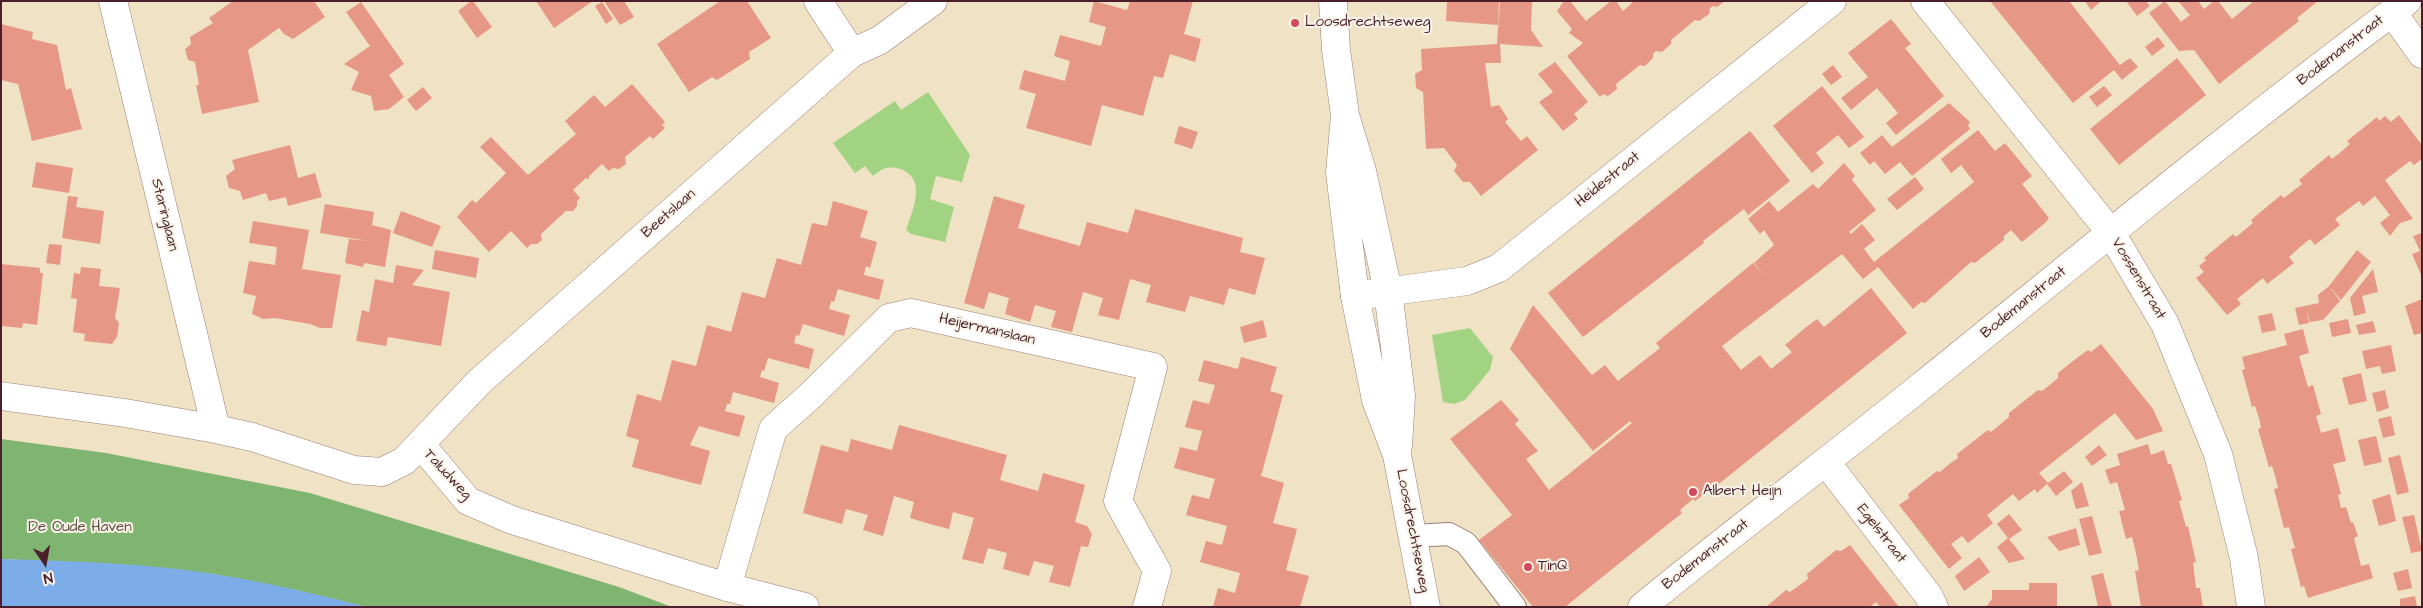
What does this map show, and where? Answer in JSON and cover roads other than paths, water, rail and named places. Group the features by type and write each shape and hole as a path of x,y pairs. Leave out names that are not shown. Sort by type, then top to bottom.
{"street":[{"name":"Staringlaan","path":"113,1 216,429"},
{"path":"818,1 852,54"},
{"name":"Beetslaan","path":"421,446 479,382 852,54 880,40 933,1"},
{"name":"Loosdrechtseweg","path":"1334,1 1336,50 1345,116 1362,171 1388,290 1401,396 1397,455"},
{"name":"Heidestraat","path":"1355,296 1388,290 1466,281 1499,268 1832,1"},
{"name":"Vossenstraat","path":"1925,1 2111,233 2165,324 2218,454 2244,558 2251,607"},
{"path":"2399,7 2422,54"},
{"name":"Bodemanstraat","path":"1642,607 1706,554 1826,462 2250,121 2399,7"},
{"name":"Loosdrechtseweg","path":"1345,116 1340,173 1355,296 1376,400 1397,455 1426,607"},
{"name":"Heijermanslaan","path":"728,587 772,429 810,396 889,318 910,312 1153,367 1118,501 1157,571 1147,607"},
{"name":"Taludweg","path":"1,396 125,413 216,429 252,437 369,473 382,472 392,468 421,446 468,501 512,520 728,587 805,607"},
{"name":"Egelstraat","path":"1826,462 1928,595 1934,607"}],"lane":[{"path":"1413,536 1449,534 1466,543 1515,607"}],"water":[{"path":"1,559 108,563 188,570 233,577 367,607 1,607"}],"place":[{"name":"Loosdrechtseweg","path":"1295,23"},
{"name":"Albert Heijn","path":"1693,492"},
{"name":"TinQ","path":"1528,567"}],"park label":[{"name":"De Oude Haven","path":"80,528"}]}
